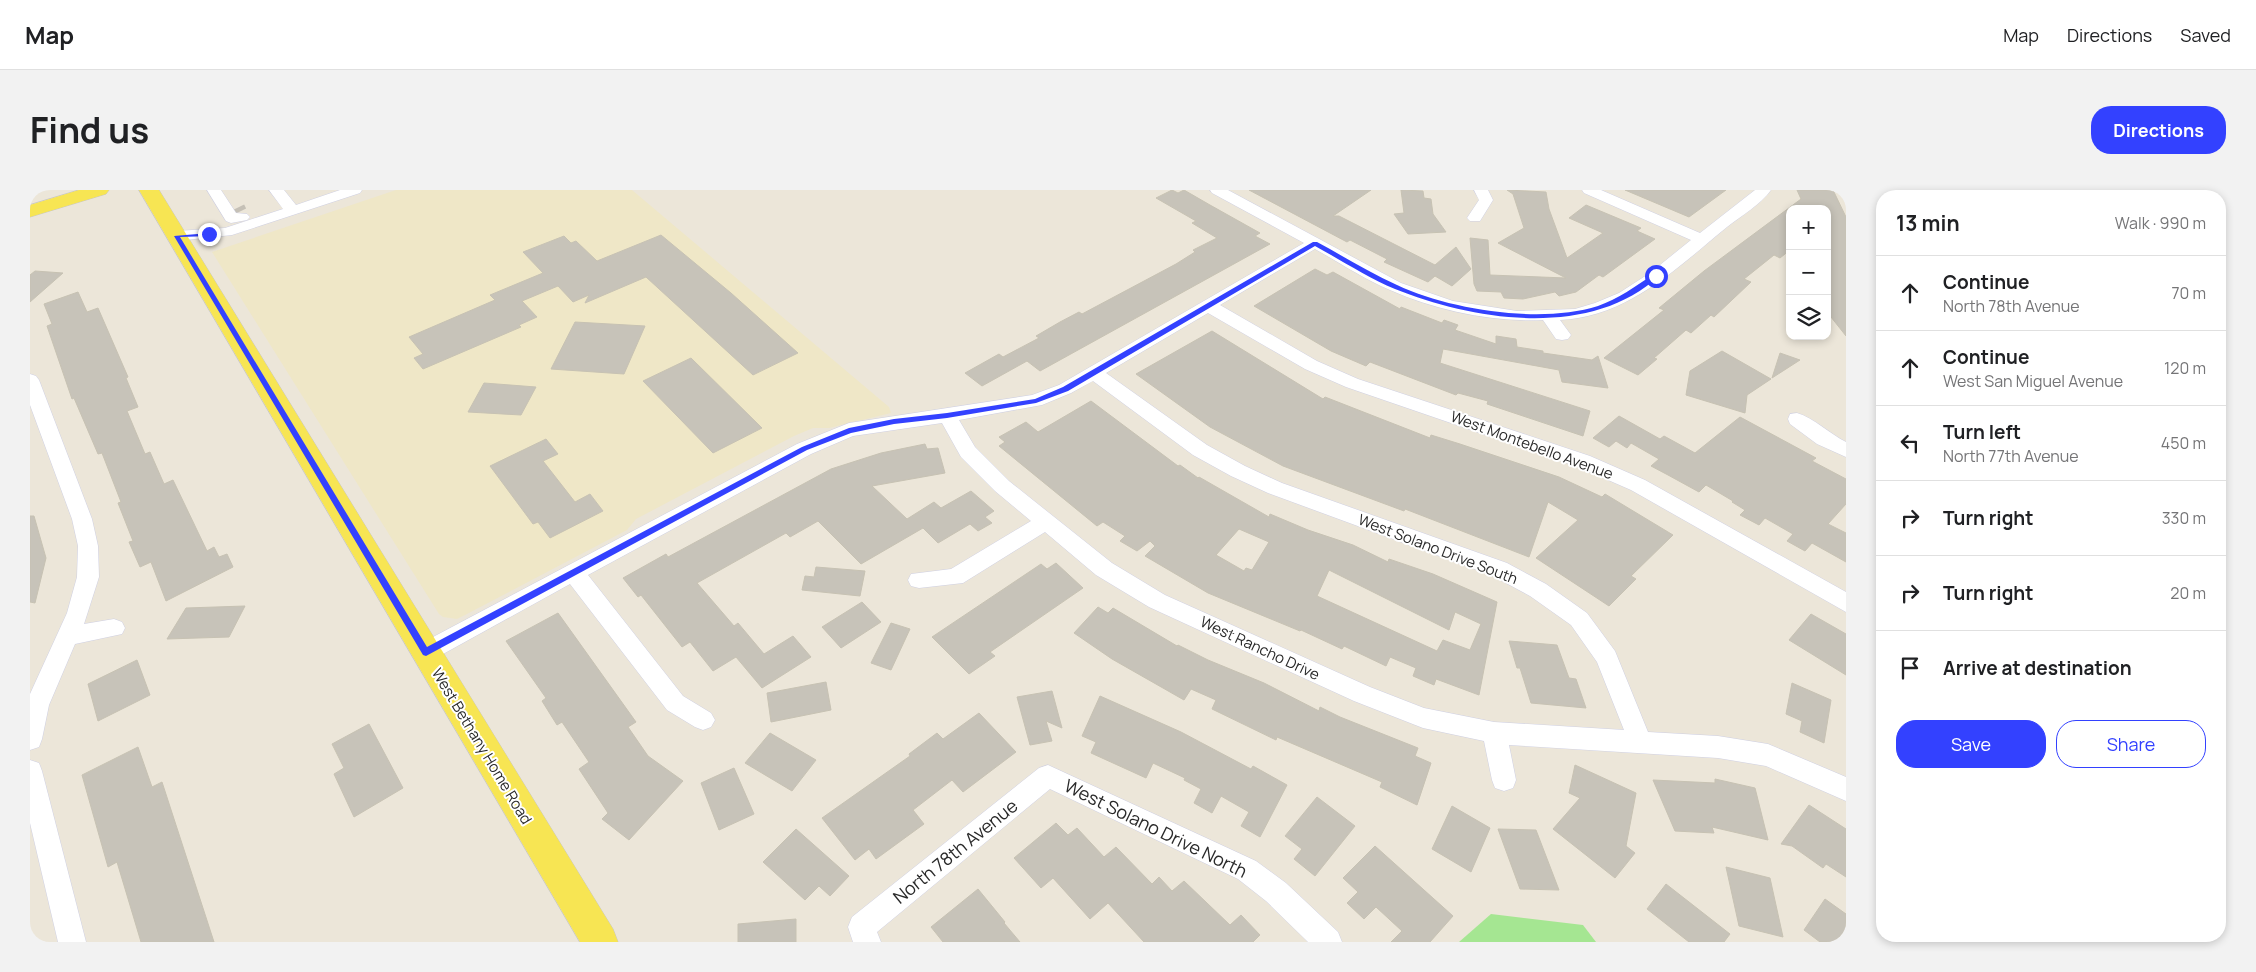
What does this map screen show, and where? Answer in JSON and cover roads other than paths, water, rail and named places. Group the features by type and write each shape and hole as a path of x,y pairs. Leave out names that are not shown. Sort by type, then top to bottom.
{"main road":[{"path":"30,211 99,190"},
{"name":"West Bethany Home Road","path":"149,190 600,942"}],"street":[{"path":"214,190 231,218 292,210 321,193 355,190"},
{"path":"226,190 241,216"},
{"path":"276,190 292,210"},
{"path":"1217,190 1395,286 1423,298 1483,312 1517,316 1575,314 1601,307 1625,297 1656,276 1764,190"},
{"path":"1475,218 1486,200 1481,190"},
{"path":"1589,190 1701,239"},
{"path":"190,261 227,232 241,216"},
{"path":"176,236 203,236 227,232"},
{"path":"426,652 804,449 849,430 1036,401 1065,389 1315,243"},
{"name":"West Montebello Avenue","path":"1209,306 1311,365 1352,383 1583,461 1638,485 1846,603"},
{"path":"1549,316 1562,335"},
{"name":"West Solano Drive South","path":"1094,373 1200,450 1238,470 1275,488 1499,569 1538,590 1579,619 1607,658 1640,740"},
{"path":"30,380 82,519 88,546 88,576 78,613 69,636 34,706 30,739"},
{"name":"West Rancho Drive","path":"947,416 968,452 1002,486 1104,569 1157,601 1293,664 1414,715 1494,733 1640,740"},
{"path":"1797,419 1824,439 1846,450"},
{"path":"919,580 955,576 1045,522"},
{"path":"573,572 675,703 703,720"},
{"path":"69,636 114,628"},
{"path":"1494,733 1504,780"},
{"path":"1640,740 1718,747 1768,755 1846,789"},
{"path":"30,771 72,942"},
{"name":"North 78th Avenue","path":"864,934 1048,776"},
{"name":"West Solano Drive North","path":"1048,776 1247,870 1276,892 1328,942"}],"tunnel":[{"path":"237,208 239,212"}]}
